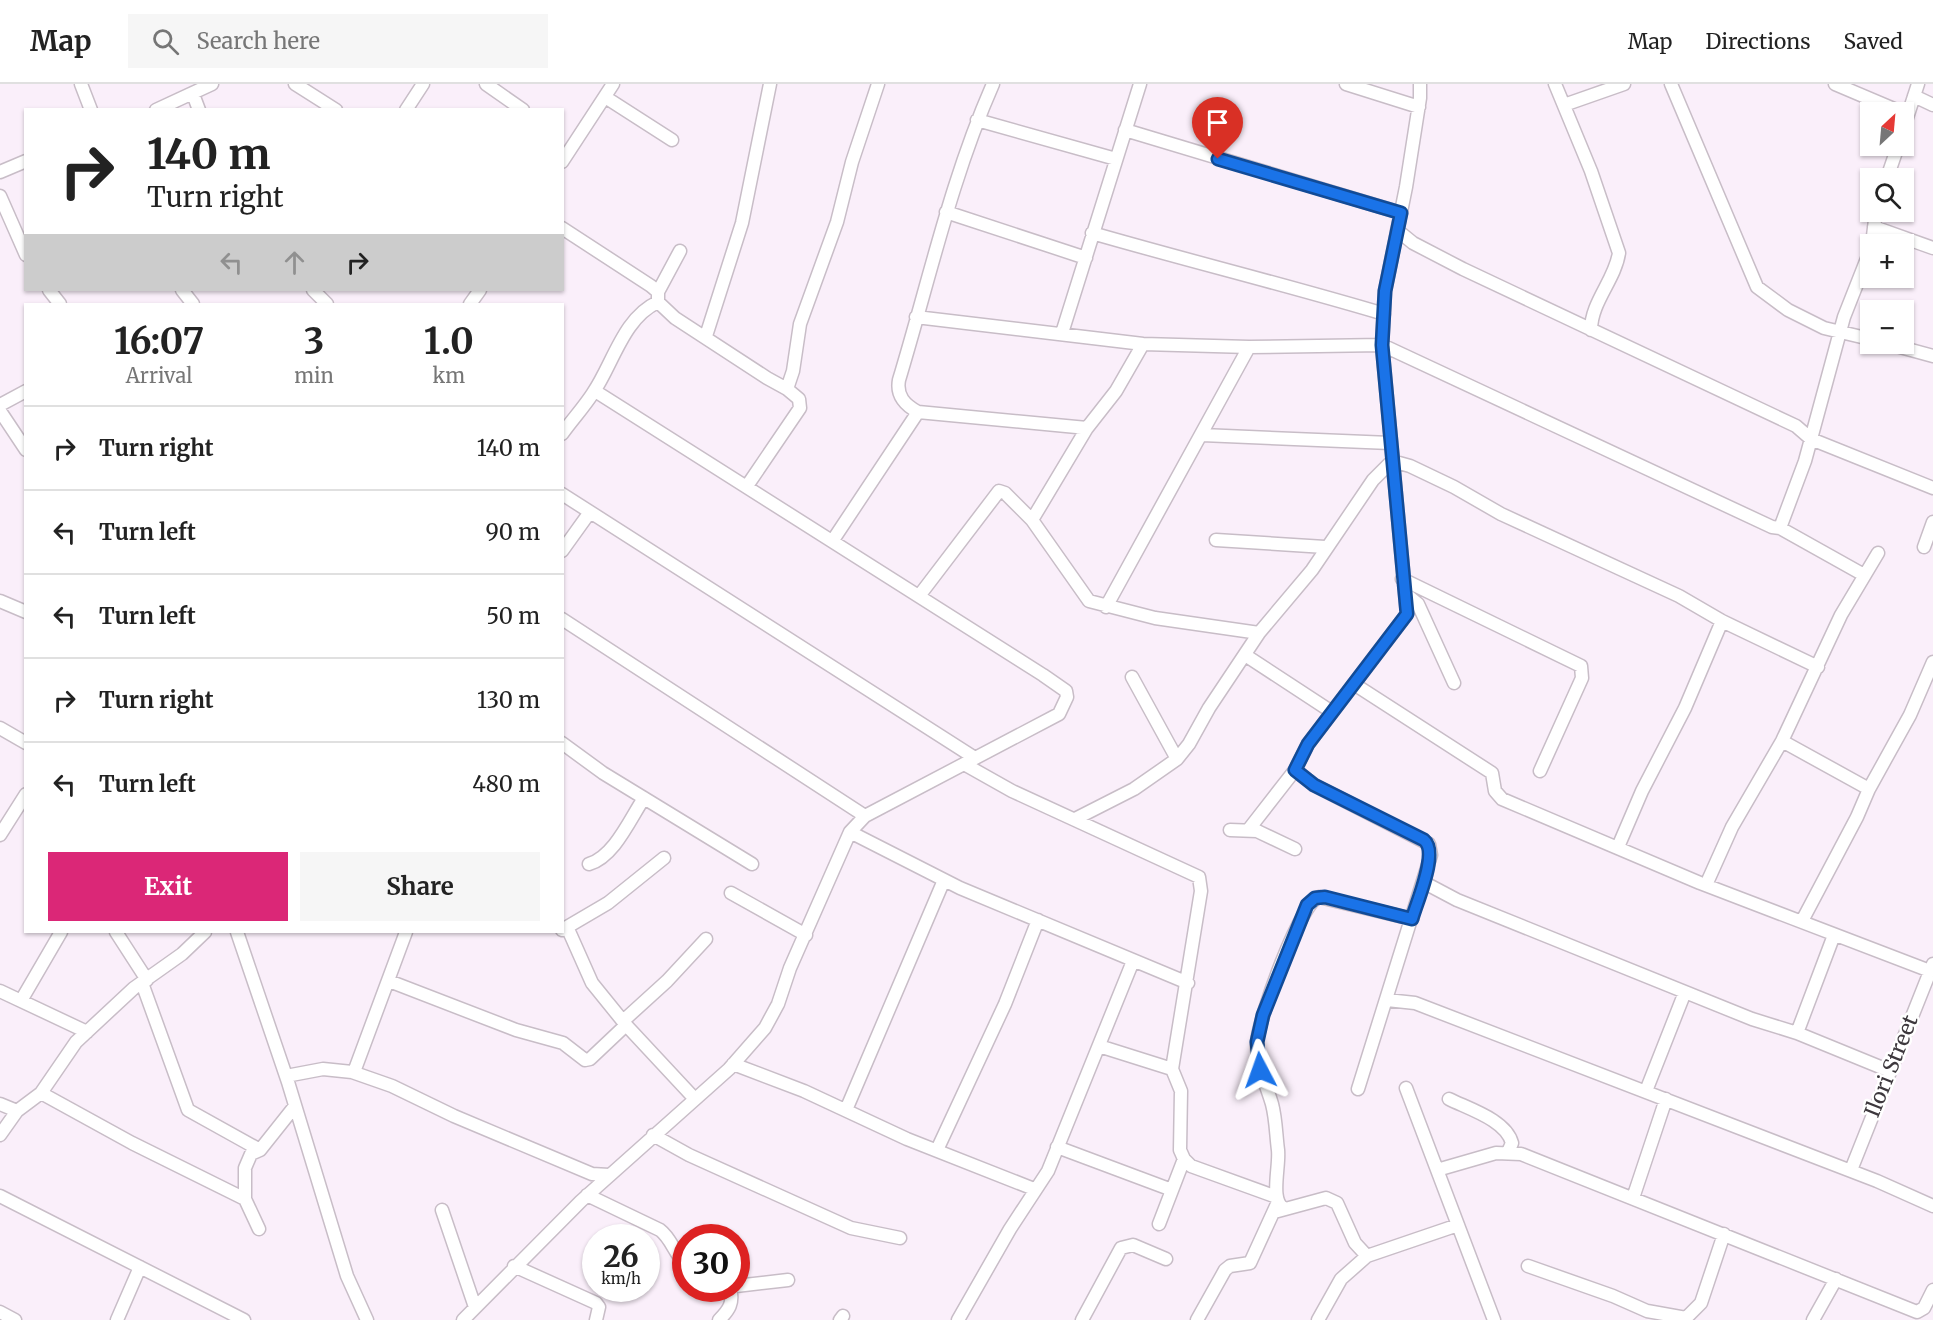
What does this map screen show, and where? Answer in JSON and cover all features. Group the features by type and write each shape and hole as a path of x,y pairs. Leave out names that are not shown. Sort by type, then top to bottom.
{"street":[{"path":"81,84 90,108"},
{"path":"160,108 212,84"},
{"path":"295,84 333,108"},
{"path":"407,108 423,84"},
{"path":"486,84 520,108"},
{"path":"564,159 613,84"},
{"path":"706,336 742,223 770,84"},
{"path":"787,389 793,371 800,324 837,222 878,84"},
{"path":"993,84 977,120 946,212 898,388 901,399 918,412 1087,428"},
{"path":"1062,333 1140,84"},
{"path":"1346,84 1419,107"},
{"path":"1249,829 1295,770 1308,744 1407,614 1382,345 1385,291 1419,107 1420,84"},
{"path":"1555,84 1591,171 1619,253 1618,263 1591,324"},
{"path":"1564,105 1624,84"},
{"path":"1671,84 1757,287 1788,310 1824,328 1860,336"},
{"path":"1835,84 1873,102"},
{"path":"196,90 199,108"},
{"path":"1916,90 1933,105"},
{"path":"605,97 672,140"},
{"path":"977,120 1116,159"},
{"path":"1125,130 1401,213"},
{"path":"564,137 574,144"},
{"path":"0,172 24,162"},
{"path":"0,196 24,250"},
{"path":"946,212 1086,258"},
{"path":"1873,234 1875,222"},
{"path":"1874,227 1933,248"},
{"path":"564,229 658,297 675,318 706,336 799,399 800,408 747,486"},
{"path":"1397,230 1413,243 1578,324 1591,324 1796,426 1811,439 1933,488"},
{"path":"1092,233 1211,267 1290,285 1384,314"},
{"path":"1394,246 1413,243"},
{"path":"564,431 595,391 612,357 637,317 658,297 680,251"},
{"path":"1780,528 1811,439 1840,331 1860,278"},
{"path":"183,291 192,303"},
{"path":"314,291 326,303"},
{"path":"916,317 1143,344 1250,347 1382,345 1772,527 1780,528 1863,575"},
{"path":"1032,520 1087,428 1116,391 1143,344"},
{"path":"1106,607 1250,347"},
{"path":"1914,351 1933,356"},
{"path":"463,1320 514,1266 591,1191 733,1064 765,1028 778,1004 790,968 850,832 865,816 1059,714 1067,697 1066,691 834,540 595,391"},
{"path":"0,405 24,392"},
{"path":"0,411 24,447"},
{"path":"834,540 918,412"},
{"path":"1202,435 1390,443"},
{"path":"1075,819 1134,789 1177,759 1259,633 1312,570 1373,480 1392,461"},
{"path":"1392,461 1410,466 1454,487 1501,514 1679,596 1722,621 1818,667"},
{"path":"919,596 999,491 1032,520 1089,601 1155,618 1259,633"},
{"path":"564,495 1012,791 1199,878 1202,883 1188,984 1172,1069 1180,1091 1180,1150 1184,1159 1191,1166 1278,1205 1326,1198 1332,1200 1337,1203 1354,1243 1362,1254 1367,1256"},
{"path":"564,548 590,512"},
{"path":"1924,547 1933,522"},
{"path":"1216,540 1326,547"},
{"path":"1706,885 1732,827 1782,741 1841,615 1878,553"},
{"path":"1402,579 1581,666 1582,678 1540,771"},
{"path":"1407,595 1418,604 1454,683"},
{"path":"0,601 24,611"},
{"path":"564,620 865,816"},
{"path":"1618,847 1642,791 1685,708 1722,621"},
{"path":"1245,655 1332,712"},
{"path":"1802,921 1852,827 1869,789 1910,715 1933,662"},
{"path":"1132,677 1177,759"},
{"path":"1354,684 1492,773 1495,791 1502,799 1706,885 1834,935 1932,967"},
{"path":"0,728 24,742"},
{"path":"1782,741 1869,789"},
{"path":"564,745 644,798 752,864"},
{"path":"1295,770 1324,791 1429,844 1431,855 1359,1089"},
{"path":"0,835 24,797"},
{"path":"589,864 598,862 612,847 644,798"},
{"path":"1230,830 1249,829 1295,849"},
{"path":"850,832 944,880 1188,984"},
{"path":"664,858 608,903 565,929 592,983 625,1023 694,1098"},
{"path":"846,1110 944,880"},
{"path":"1423,882 1457,900 1752,1019 1797,1033 1890,1071"},
{"path":"731,893 806,935"},
{"path":"1197,1320 1225,1270 1230,1266 1250,1263 1278,1205 1279,1163 1275,1116 1260,1070 1257,1042 1267,1002 1307,905 1315,898 1325,897 1412,919"},
{"path":"937,1150 1005,1004 1038,920"},
{"path":"22,999 60,933"},
{"path":"117,933 144,981 188,1110 260,1150"},
{"path":"0,1135 17,1111 41,1093 75,1042 144,981 182,954 204,933"},
{"path":"237,933 286,1076 347,1276 367,1320"},
{"path":"354,1072 406,933"},
{"path":"1797,1033 1834,935"},
{"path":"389,981 506,1026 563,1043 585,1060 590,1059 706,939"},
{"path":"958,1320 1034,1189 1048,1171 1133,961"},
{"name":"Ilori Street","path":"1851,1170 1932,967"},
{"path":"0,991 22,999 87,1032"},
{"path":"1646,1091 1685,992"},
{"path":"1387,1000 1415,1003 1851,1170 1933,1206"},
{"path":"1099,1046 1172,1069"},
{"path":"733,1064 1034,1189"},
{"path":"286,1076 323,1069 354,1072 592,1174 609,1175"},
{"path":"1406,1088 1494,1320"},
{"path":"41,1093 132,1143 245,1199"},
{"path":"1449,1099 1496,1122 1508,1132 1512,1143 1508,1152"},
{"path":"1633,1198 1666,1099"},
{"path":"0,1104 17,1111"},
{"path":"259,1229 245,1199 245,1168 251,1154 260,1150 295,1106"},
{"path":"653,1135 689,1155 851,1228 900,1238"},
{"path":"1057,1147 1172,1190"},
{"path":"1437,1170 1496,1153 1508,1152 1633,1198 1917,1312 1923,1308 1933,1290"},
{"path":"1159,1224 1184,1159"},
{"path":"591,1191 592,1174"},
{"path":"591,1191 660,1230 668,1236 672,1245"},
{"path":"0,1196 244,1320"},
{"path":"442,1210 475,1307"},
{"path":"1318,1320 1341,1279 1367,1256 1458,1225"},
{"path":"1528,1266 1613,1296 1647,1311 1686,1318 1701,1303 1724,1234"},
{"path":"1082,1320 1121,1248 1132,1245 1166,1259"},
{"path":"514,1266 596,1303 598,1308 596,1320"},
{"path":"117,1320 140,1267"},
{"path":"1813,1320 1836,1279"},
{"path":"750,1284 788,1280"},
{"path":"719,1320 729,1311 732,1302"},
{"path":"0,1312 15,1320"}],"route":[{"path":"1218,159 1401,213 1385,291 1382,345 1407,614 1308,744 1295,770 1314,785 1424,840 1429,844 1431,855 1412,919 1325,897 1315,898 1307,905 1263,1015 1257,1042 1260,1070"}]}
